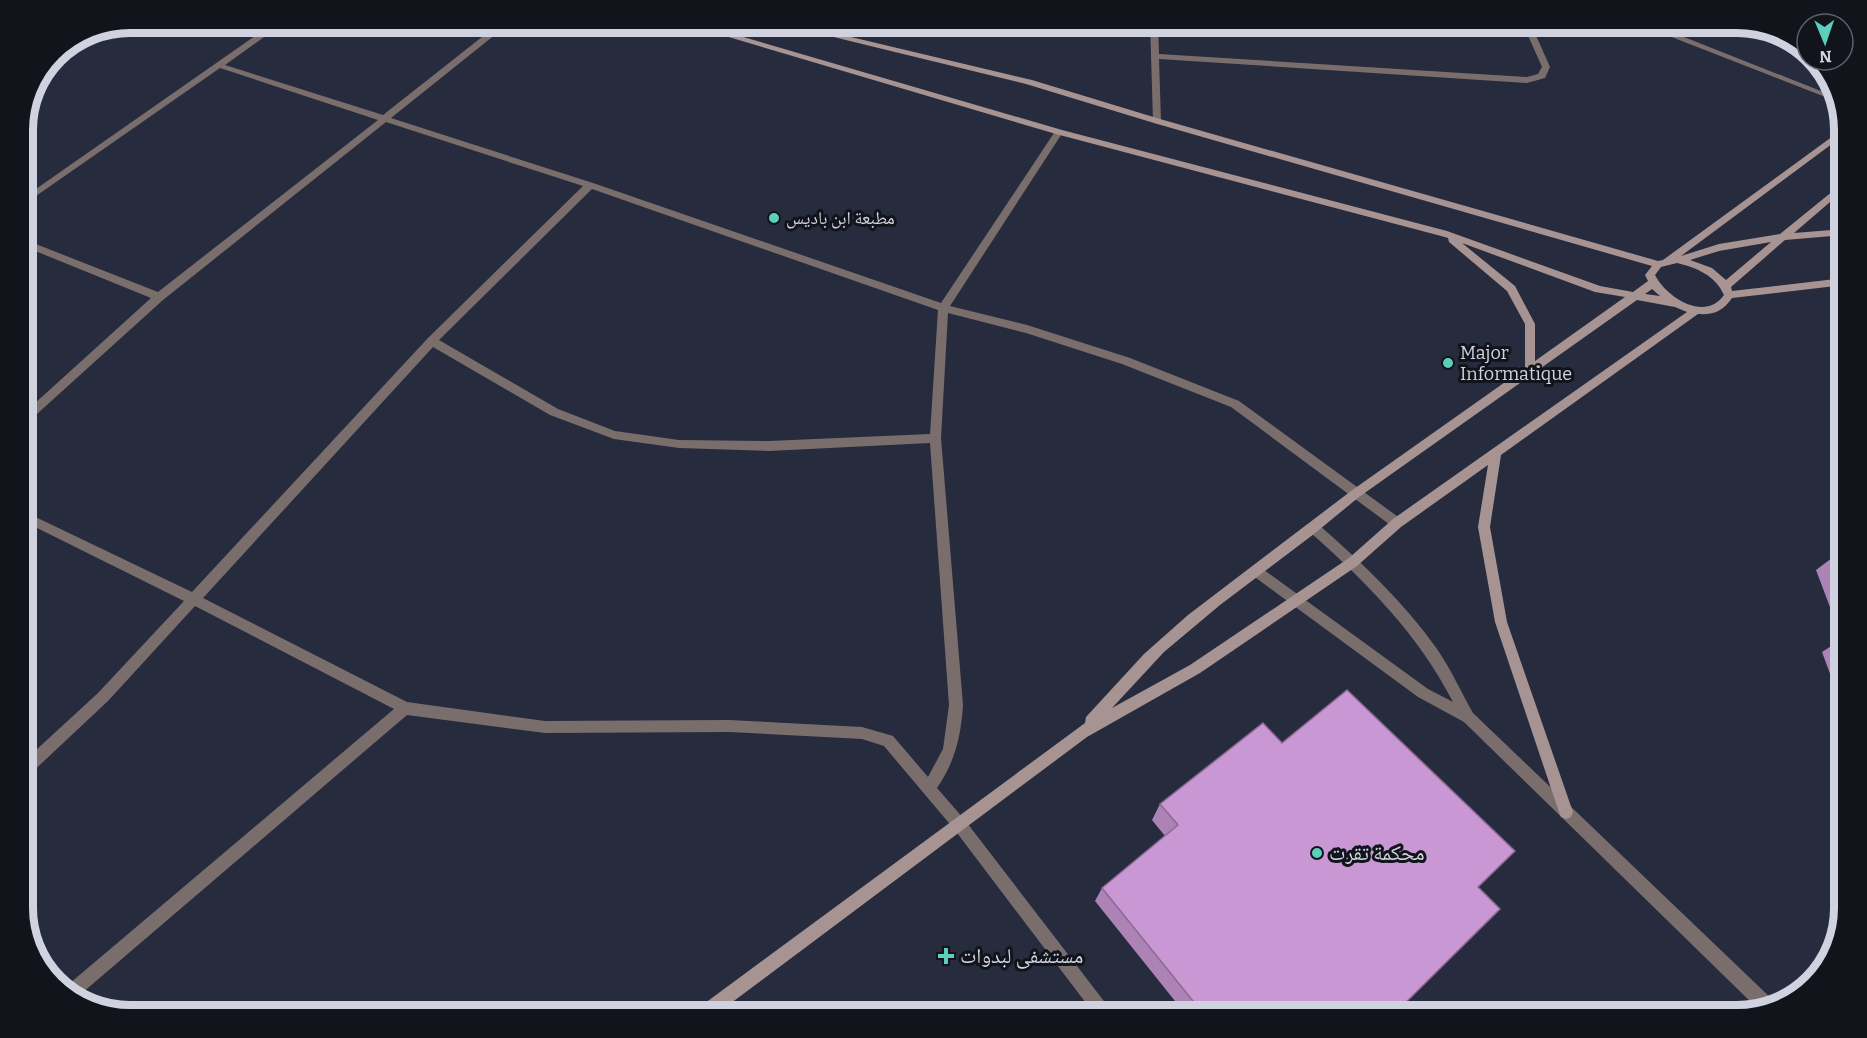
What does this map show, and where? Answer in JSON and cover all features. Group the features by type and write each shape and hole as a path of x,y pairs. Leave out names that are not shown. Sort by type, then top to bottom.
{"main road":[{"path":"720,33 1059,132 1444,234 1599,289 1675,303 1696,310 1720,308 1728,290 1834,193"},
{"path":"822,33 1029,82 1157,121 1668,262 1712,272 1728,290"},
{"path":"1675,303 1658,291 1650,275 1834,138"},
{"path":"1668,262 1704,250 1784,237 1834,233"},
{"path":"1444,234 1511,289 1530,324 1530,368"},
{"path":"1082,732 1169,639 1256,571 1315,529 1355,494 1653,283"},
{"path":"1728,290 1834,283"},
{"path":"718,1005 1082,732 1195,669 1353,562 1397,523 1696,310"},
{"path":"1496,452 1484,527 1501,622 1566,813"}],"street":[{"path":"33,195 265,33"},
{"path":"33,411 159,297 493,33"},
{"path":"1155,33 1157,121"},
{"path":"1157,56 1527,80 1542,76 1546,67 1531,33"},
{"path":"1665,33 1828,96"},
{"path":"218,65 382,120 590,185 943,308 1027,329 1126,361 1235,404 1397,523"},
{"path":"929,787 950,756 955,735 956,705 935,438 943,308 1059,132"},
{"path":"33,762 103,697 432,341 590,185"},
{"path":"33,246 159,297"},
{"path":"432,341 554,412 614,435 679,444 769,446 935,438"},
{"path":"33,521 195,600 405,708 546,726 729,726 862,733 888,741 959,824 1096,1005"},
{"path":"1315,529 1353,562 1434,655 1468,718"},
{"path":"1256,571 1423,693 1468,718 1763,1002"},
{"path":"76,988 405,708"}],"building":[{"name":"محكمة تقرت","path":"1347,690 1515,851 1478,887 1500,909 1403,1005 1196,1005 1102,888 1178,825 1160,804 1263,723 1282,743"}],"place":[{"name":"مطبعة ابن باديس","path":"774,218"},
{"name":"Major Informatique","path":"1448,363"},
{"name":"محكمة تقرت","path":"1317,853"},
{"name":"مستشفى لبدوات","path":"946,956"}]}
